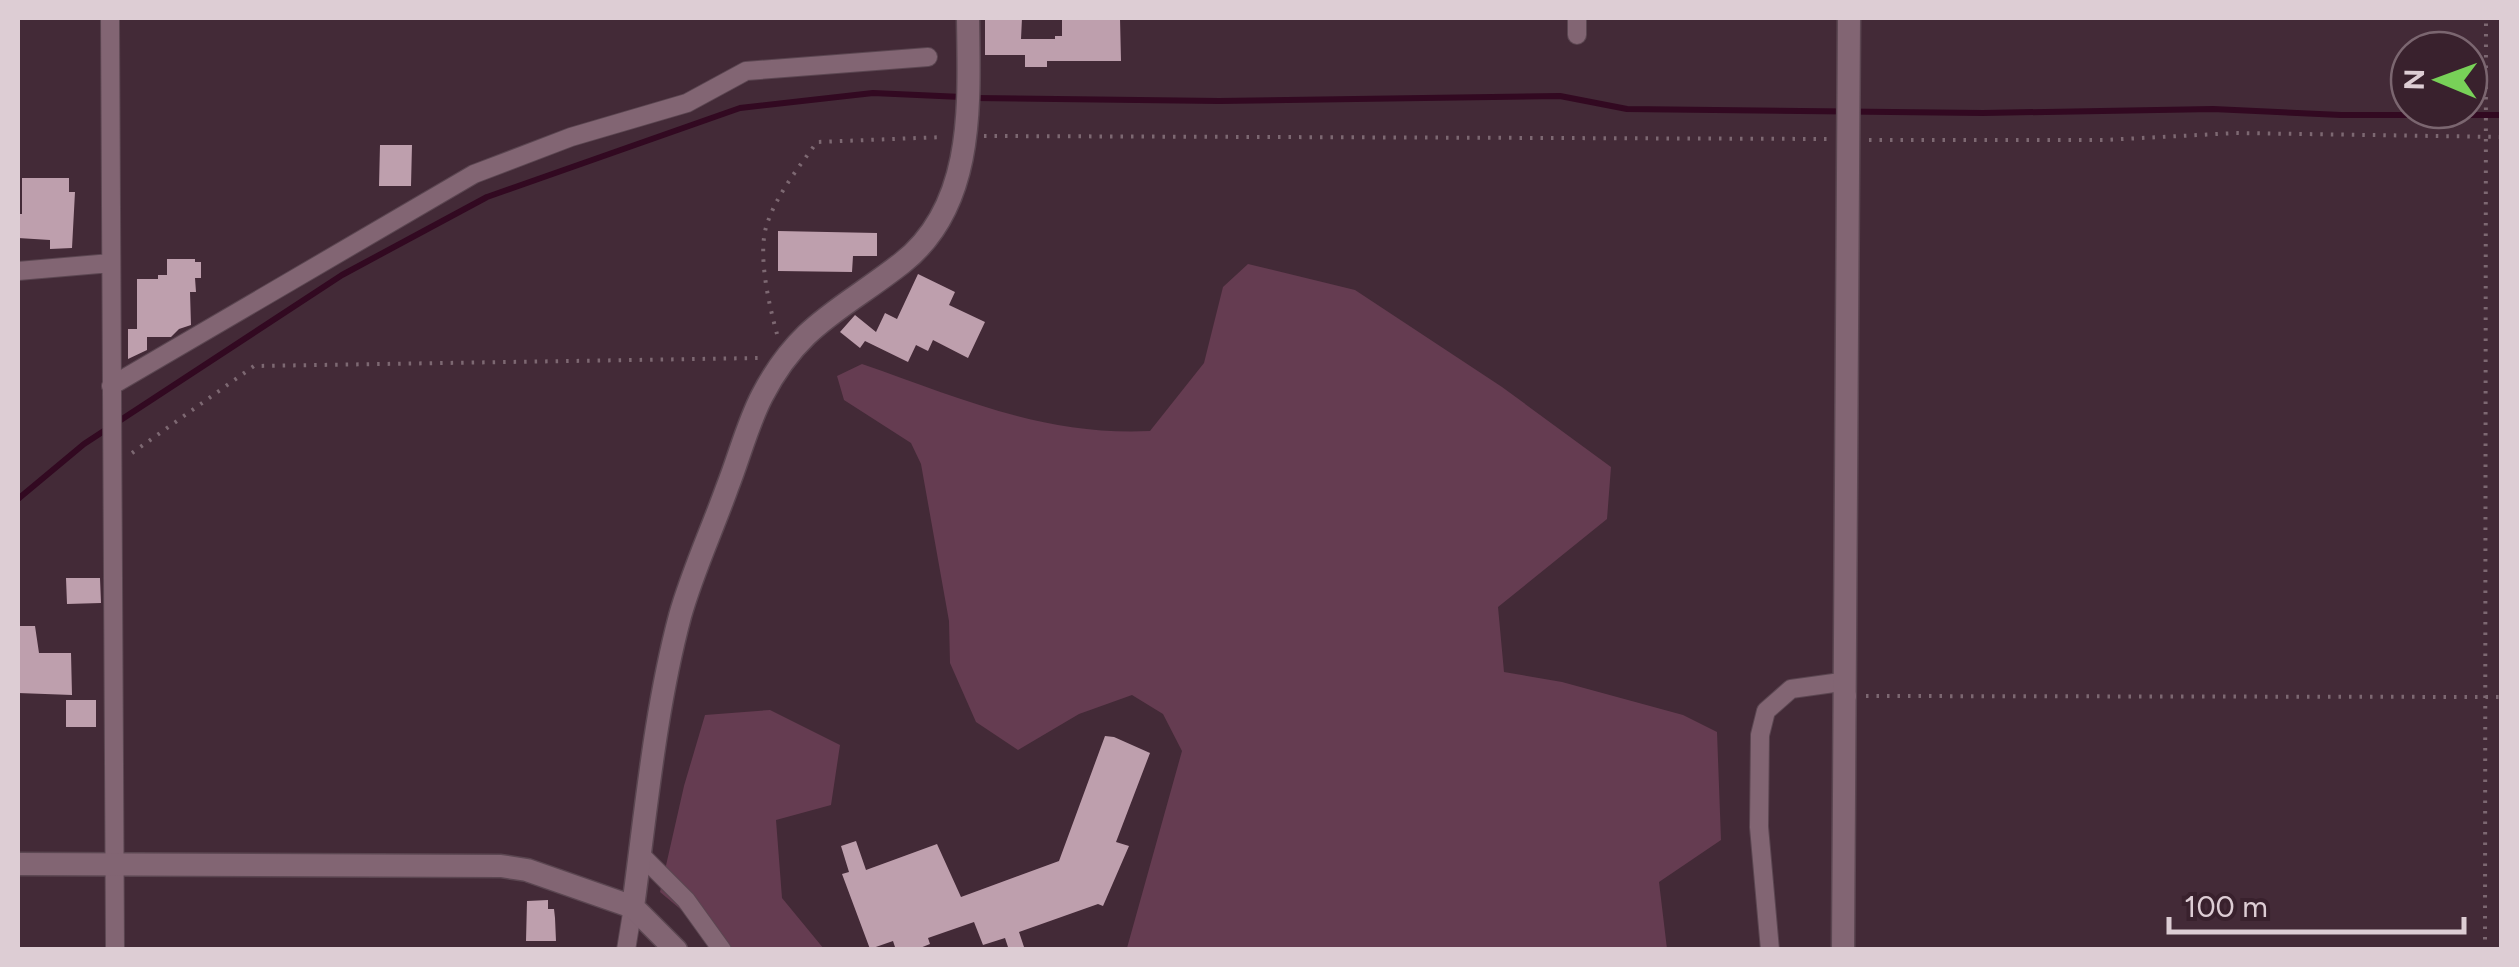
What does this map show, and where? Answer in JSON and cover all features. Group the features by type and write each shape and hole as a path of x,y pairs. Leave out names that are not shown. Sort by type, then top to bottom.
{"street":[{"path":"110,18 116,950"},
{"path":"626,950 663,702 681,615 760,400 784,357 814,325 905,260 932,231 951,194 968,136 968,18"},
{"path":"1843,950 1849,18"},
{"path":"112,386 403,214 490,168 571,136 687,103 746,71 928,57"},
{"path":"18,270 111,263"},
{"path":"1770,950 1759,828 1760,735 1766,711 1791,689 1842,682 1847,696"},
{"path":"640,854 686,900 722,950"},
{"path":"18,864 501,866 527,870 633,907 676,950"}],"path":[{"path":"2485,950 2486,18"},
{"path":"112,461 254,366 784,357 765,293 766,226 791,178 817,142 968,136 2104,140 2236,133 2502,137"},
{"path":"1847,696 2502,697"}],"shaded area":[{"path":"1248,264 1355,290 1502,387 1611,467 1607,519 1498,607 1504,672 1562,682 1683,715 1717,732 1721,840 1659,882 1667,949 1123,949 1127,948 1182,751 1163,714 1132,695 1079,714 1018,750 976,722 950,663 949,621 921,464 911,443 844,400 837,376 862,364 1038,421 1111,431 1150,431 1204,363 1223,287"},
{"path":"770,710 840,745 831,805 776,820 782,898 824,949 728,949 660,892 705,715"}],"building":[{"path":"985,18 1022,18 1021,39 1055,39 1062,36 1062,18 1120,18 1121,61 1047,61 1047,67 1025,67 1025,55 985,55"},
{"path":"380,145 412,145 411,186 379,186"},
{"path":"22,178 69,178 69,192 75,192 72,248 50,249 50,240 18,238"},
{"path":"778,231 877,233 877,256 853,256 852,272 778,271"},
{"path":"167,259 201,262 201,278 195,278 196,292 190,292 191,325 171,337 147,337 147,350 128,359 128,329 137,329 137,279 167,275"},
{"path":"918,274 955,292 949,305 985,322 968,358 933,340 928,351 916,345 908,362 865,341 860,348 840,332 855,315 876,332 885,313 897,319"},
{"path":"66,578 100,578 101,603 67,604"},
{"path":"18,626 35,626 39,653 71,653 72,695 18,693"},
{"path":"66,700 96,700 96,727 66,727"},
{"path":"1105,736 1150,753 1116,842 1129,846 1103,906 1098,904 1019,932 1025,950 1009,950 1005,938 983,945 974,922 928,938 930,944 915,950 896,950 893,941 870,949 842,874 849,872 841,846 856,841 866,870 937,844 961,897 1059,861"},
{"path":"548,900 548,909 554,909 556,941 526,941 527,901"}],"waterway":[{"path":"18,499 84,444 342,275 487,197 740,108 873,93 962,97"},
{"path":"975,98 1219,101 1560,96 1627,109 1983,113 2213,109 2341,115 2502,115"}]}
